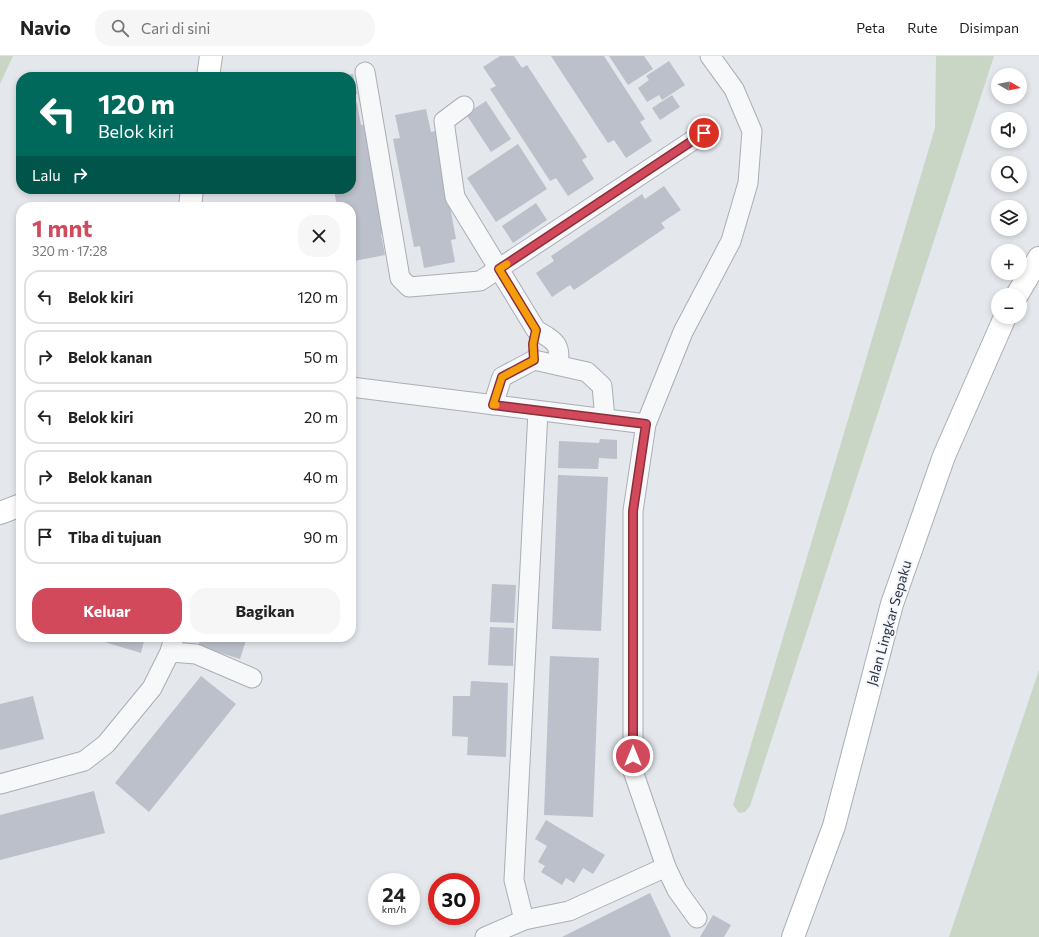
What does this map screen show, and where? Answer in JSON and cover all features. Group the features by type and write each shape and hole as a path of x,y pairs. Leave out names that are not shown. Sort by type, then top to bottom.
{"street":[{"path":"209,72 211,56"},
{"path":"697,918 677,890 666,867 633,772 633,511 646,424 683,332 731,241 748,183 752,131 734,89 710,56"},
{"path":"365,72 400,278 409,287 480,281 704,133"},
{"path":"464,106 444,121 455,197 536,330 553,340 560,353 558,365"},
{"path":"1021,288 1039,258"},
{"name":"Jalan Lingkar Sepaku","path":"793,937 834,826 892,604 944,456 1003,324"},
{"path":"534,360 533,344 536,330"},
{"path":"493,405 502,377 534,360 588,372 602,386 605,419"},
{"path":"356,388 646,424"},
{"path":"524,920 514,880 538,411"},
{"path":"0,513 16,507"},
{"path":"0,784 84,761 106,744 152,688 172,644 252,678"},
{"path":"485,937 524,920 569,911 666,867"}],"green space":[{"path":"0,56 13,56 0,84"},
{"path":"936,56 994,56 750,806 745,812 739,813 733,805 935,128"},
{"path":"1039,670 1039,937 949,937"}],"building":[{"path":"500,56 514,56 522,68 527,65 587,157 582,160 594,179 568,196 556,178 550,181 490,89 496,86 483,67"},
{"path":"551,56 604,56 645,119 640,122 652,141 626,158 614,140 608,143"},
{"path":"609,56 644,56 653,69 628,85"},
{"path":"669,61 685,85 662,100 659,95 647,102 638,88 649,80 646,76"},
{"path":"672,95 680,107 660,120 652,108"},
{"path":"486,101 511,139 491,152 466,114"},
{"path":"356,103 361,125 366,124 386,233 381,234 385,255 356,261 356,202 336,202 335,194 356,194"},
{"path":"426,109 431,132 436,131 456,239 451,240 455,262 424,268 420,246 414,247 393,139 400,138 395,115"},
{"path":"518,144 547,189 496,222 467,178"},
{"path":"664,186 681,210 661,223 665,228 574,290 570,285 552,297 536,273 554,261 551,256 642,194 645,199"},
{"path":"536,203 547,220 513,243 502,226"},
{"path":"600,439 617,440 617,459 599,458 598,469 558,468 559,441 599,443"},
{"path":"558,475 608,477 601,631 552,629"},
{"path":"492,584 516,585 514,623 490,622"},
{"path":"490,627 514,628 513,666 488,665"},
{"path":"105,642 144,642 141,653"},
{"path":"199,642 245,642 240,659 198,646"},
{"path":"550,656 599,658 593,817 544,815"},
{"path":"201,676 236,704 149,812 115,783"},
{"path":"471,681 508,683 506,757 467,755 468,737 452,736 453,696 470,696"},
{"path":"33,696 44,739 0,750 0,704"},
{"path":"94,791 105,833 0,860 0,815"},
{"path":"546,820 605,855 593,874 583,868 574,883 566,878 562,885 541,872 545,866 538,862 547,846 535,839"},
{"path":"650,893 671,937 562,937"},
{"path":"713,915 731,925 724,937 700,937"}],"slow traffic":[{"path":"496,405 493,405 502,377 534,360 533,344 536,330 499,269 507,264"}],"route":[{"path":"633,756 633,511 646,424 493,405 502,377 534,360 533,344 536,330 499,269 704,133"}]}
